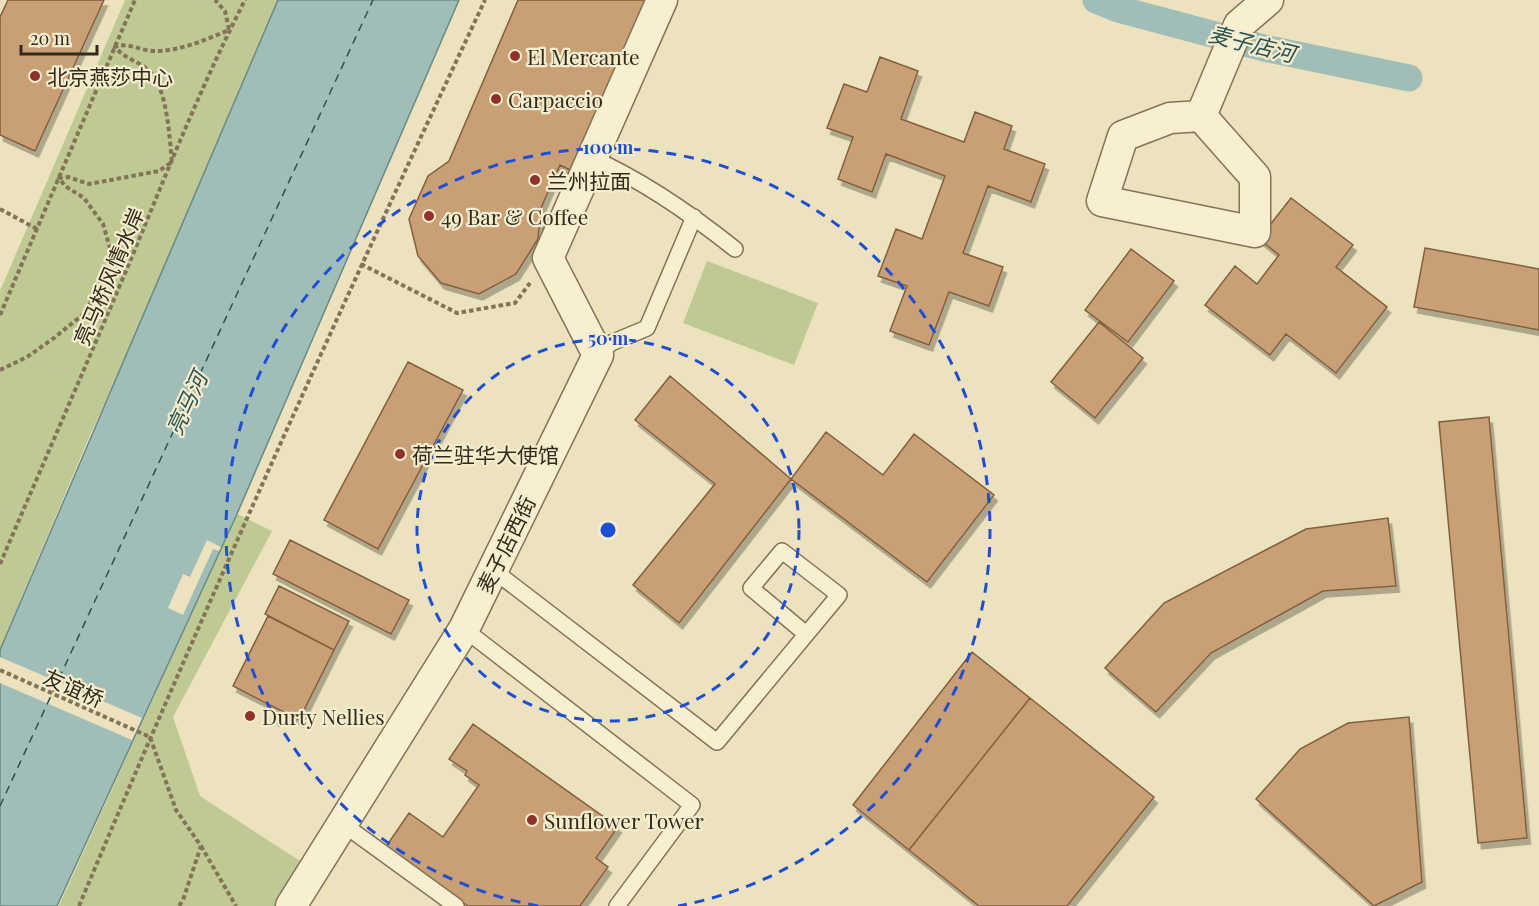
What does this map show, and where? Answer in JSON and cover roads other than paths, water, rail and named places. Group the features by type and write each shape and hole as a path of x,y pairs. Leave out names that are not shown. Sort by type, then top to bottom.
{"street":[{"path":"598,355 548,258 662,0"},
{"path":"1201,116 1239,25 1268,0"},
{"path":"1201,116 1255,177 1255,232 1102,201 1123,136 1170,118 1201,116"},
{"name":"麦子店西街","path":"291,906 464,628 598,355"}],"lane":[{"path":"592,158 622,171 694,217 735,249"},
{"path":"598,355 611,343 647,328 694,217"},
{"path":"493,570 717,742 839,595 782,551 751,588 806,634"},
{"path":"464,628 692,805 617,906"},
{"path":"343,824 456,906"}],"water":[{"name":"亮马河","path":"278,0 459,0 237,514 57,906 0,906 0,650"}],"waterway":[{"name":"麦子店河","path":"1096,0 1118,9 1264,48 1409,78"}],"place":[{"name":"El Mercante","path":"515,56"},
{"name":"北京燕莎中心","path":"35,76"},
{"name":"Carpaccio","path":"496,99"},
{"name":"兰州拉面","path":"535,180"},
{"name":"49 Bar & Coffee","path":"429,216"},
{"name":"荷兰驻华大使馆","path":"400,454"},
{"name":"Durty Nellies","path":"250,716"},
{"name":"Sunflower Tower","path":"532,820"}]}
